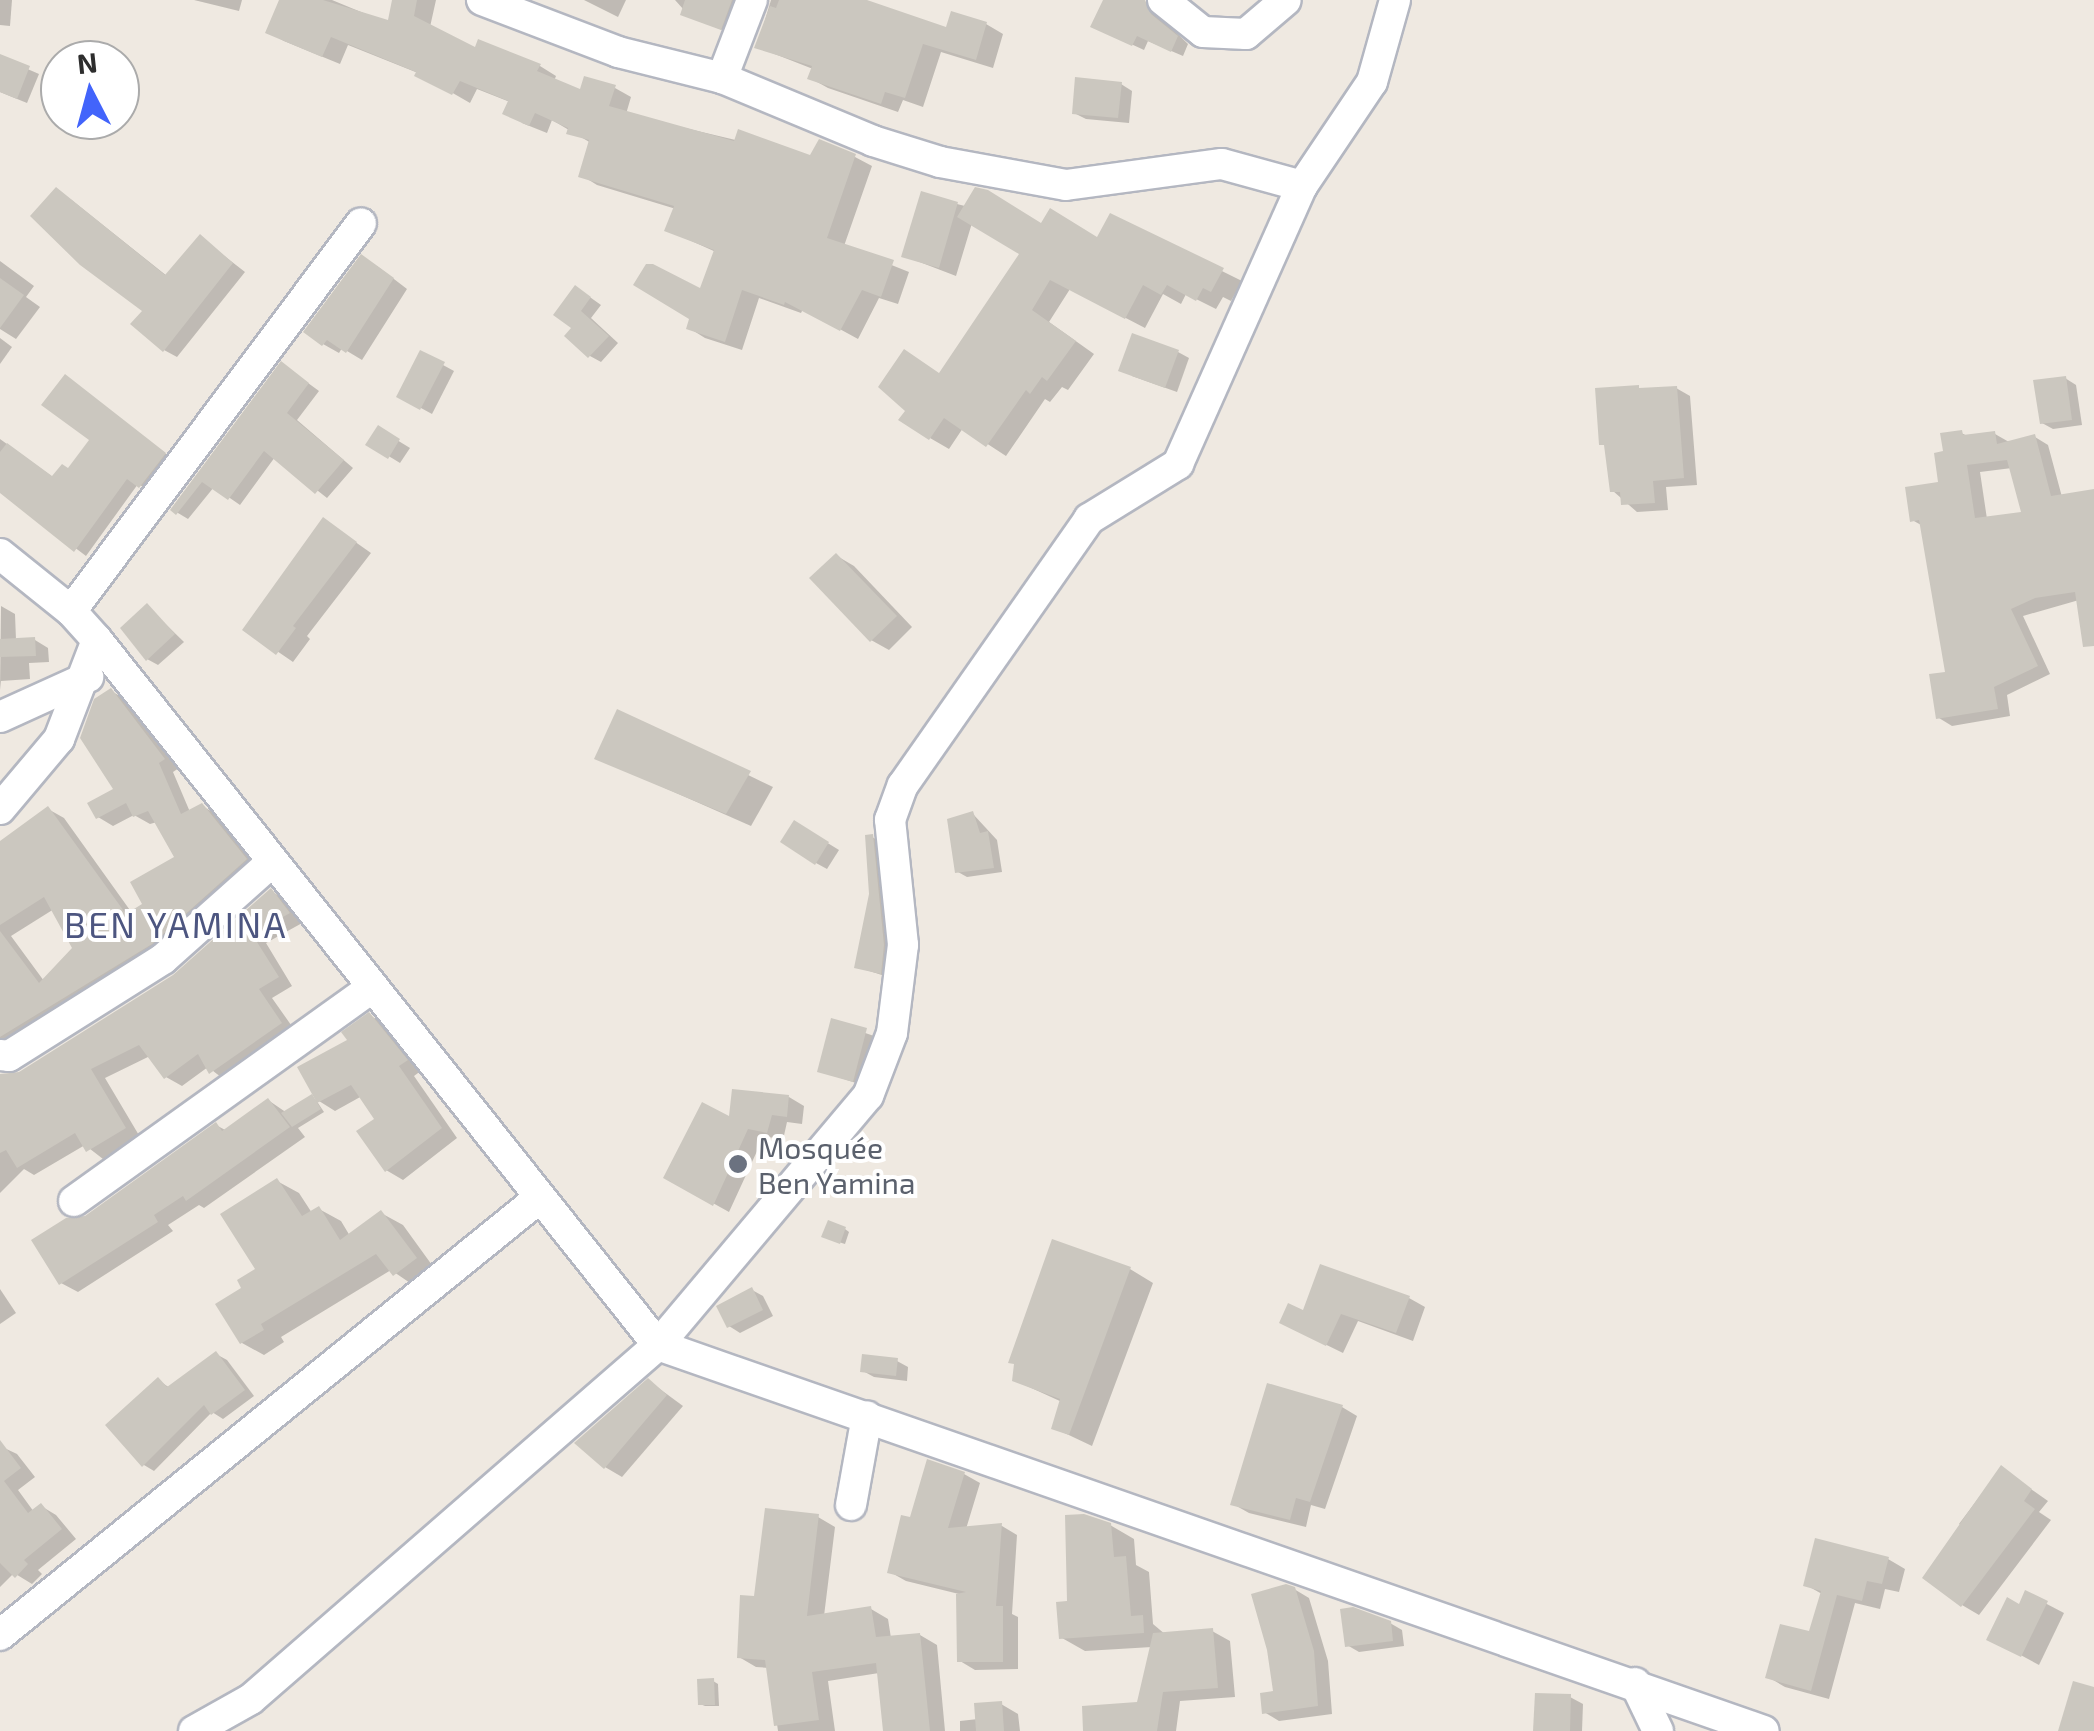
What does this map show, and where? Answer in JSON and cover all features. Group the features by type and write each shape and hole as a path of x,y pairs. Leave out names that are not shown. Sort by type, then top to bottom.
{"street":[{"path":"722,78 752,0"},
{"path":"1163,0 1202,32 1246,34 1286,0"},
{"path":"194,1731 251,1700 658,1345 868,1096 892,1033 903,945 890,820 903,785 1089,518 1178,464 1302,186 1372,82 1395,0"},
{"path":"500,3 618,52 722,78 873,141 976,168 1066,185 1222,164 1302,186"},
{"path":"71,611 361,224"},
{"path":"0,554 71,611 106,651 538,1199 658,1345 1764,1731"},
{"path":"0,809 59,739 78,682 106,651"},
{"path":"0,716 78,682"},
{"path":"0,1055 9,1056 163,959 272,862"},
{"path":"74,1201 371,988"},
{"path":"0,1635 538,1199"},
{"path":"851,1505 867,1416"},
{"path":"1635,1683 1658,1731"}],"building":[{"path":"279,0 323,0 388,20 392,0 417,0 414,16 475,47 478,39 541,64 537,71 580,89 584,76 616,85 609,106 734,141 738,129 810,155 819,139 856,154 827,238 894,260 881,297 862,290 840,331 785,302 784,305 742,290 725,342 686,329 689,319 633,285 646,264 653,264 700,288 714,250 664,231 674,206 578,177 589,140 566,134 568,128 535,113 529,126 502,114 508,101 460,81 452,95 414,76 416,72 331,37 322,57 265,33"},
{"path":"685,0 732,0 721,30 680,15"},
{"path":"779,0 867,0 946,27 951,11 987,22 976,60 923,44 905,98 885,92 881,104 807,79 812,66 754,48 770,6 776,8"},
{"path":"1103,0 1145,0 1151,14 1178,36 1171,52 1137,36 1132,46 1090,27"},
{"path":"0,54 30,66 17,99 0,92"},
{"path":"1075,77 1122,82 1118,118 1072,114"},
{"path":"56,187 165,275 200,234 233,263 163,352 130,324 142,311 80,265 30,216"},
{"path":"975,187 988,190 1041,223 1050,208 1097,237 1110,213 1224,268 1211,292 1203,288 1196,301 1167,285 1161,295 1143,285 1125,319 1050,280 1032,310 1076,341 1047,381 1042,377 1030,394 1026,390 986,447 944,418 929,440 898,420 905,411 878,387 904,349 939,373 1019,254 957,217"},
{"path":"921,191 958,202 939,268 901,257"},
{"path":"361,254 394,278 346,353 327,340 322,346 303,332"},
{"path":"0,278 24,295 0,328"},
{"path":"575,285 591,297 581,311 609,336 588,358 564,336 571,328 553,315"},
{"path":"1132,333 1179,350 1165,388 1118,371"},
{"path":"420,350 445,362 420,410 396,397"},
{"path":"281,361 309,383 287,413 344,460 315,494 264,451 228,500 202,482 176,515 170,510"},
{"path":"65,374 166,453 139,488 127,479 74,552 0,493 0,452 7,443 52,476 62,464 68,468 89,440 41,405"},
{"path":"2066,376 2072,420 2040,424 2033,380"},
{"path":"1677,386 1684,478 1653,481 1655,503 1621,505 1620,492 1610,492 1604,445 1599,445 1595,388"},
{"path":"378,425 400,439 388,459 365,445"},
{"path":"1995,431 1997,444 2035,434 2051,496 2094,489 2094,646 2083,647 2075,592 2035,598 2011,609 2038,666 1994,687 1998,709 1936,719 1929,674 1945,672 1919,520 1910,522 1905,487 1938,482 1934,453 1943,451 1940,433","holes":["2007,460 2021,512 1975,518 1967,465"]},
{"path":"323,517 357,542 293,626 296,628 276,655 242,630"},
{"path":"836,553 897,616 870,642 809,578"},
{"path":"147,603 175,634 146,661 120,628"},
{"path":"35,637 36,656 0,657 0,639"},
{"path":"111,688 165,759 159,763 181,814 202,803 247,859 152,944 0,1037 0,931 39,983 72,948 44,897 0,925 0,841 48,806 126,914 142,904 130,882 174,857 148,811 133,817 126,803 96,819 87,803 113,789 80,738 94,699"},
{"path":"617,709 751,771 726,814 594,759"},
{"path":"973,811 980,833 988,831 994,868 955,873 947,819"},
{"path":"794,820 829,842 815,865 780,842"},
{"path":"873,834 884,945 881,974 854,968 869,894 865,835"},
{"path":"271,888 290,913 252,934 279,977 259,989 282,1023 209,1074 198,1054 164,1079 139,1045 91,1069 126,1128 86,1152 75,1133 17,1168 6,1150 0,1153 0,1074 19,1072 173,975"},
{"path":"369,1012 408,1060 399,1066 442,1128 385,1172 356,1131 374,1119 351,1085 317,1103 297,1067 347,1040 341,1032"},
{"path":"831,1018 867,1028 853,1082 817,1072"},
{"path":"732,1089 789,1095 787,1117 772,1115 767,1133 748,1129 713,1206 663,1178 702,1102 729,1116"},
{"path":"312,1094 321,1109 292,1127 281,1113"},
{"path":"268,1098 290,1127 186,1201 183,1196 154,1215 158,1222 59,1285 31,1240 66,1218 85,1216 216,1122 222,1131"},
{"path":"277,1178 302,1216 319,1206 340,1240 381,1210 417,1258 393,1276 376,1254 261,1324 264,1330 240,1344 215,1304 241,1288 237,1280 255,1269 220,1214"},
{"path":"828,1220 846,1227 840,1244 821,1237"},
{"path":"1052,1239 1131,1267 1069,1435 1051,1429 1060,1399 1012,1381 1014,1364 1008,1363"},
{"path":"1320,1264 1410,1296 1396,1333 1341,1314 1326,1346 1279,1323 1288,1303 1303,1310"},
{"path":"752,1287 763,1310 727,1328 716,1306"},
{"path":"216,1351 245,1390 211,1415 204,1405 142,1467 105,1425 158,1377 167,1387"},
{"path":"862,1354 898,1358 896,1376 860,1372"},
{"path":"648,1378 667,1395 604,1469 574,1443"},
{"path":"1267,1383 1343,1405 1310,1502 1296,1498 1290,1520 1230,1505"},
{"path":"0,1440 21,1468 4,1481 28,1513 41,1503 62,1529 24,1560 28,1564 15,1578 0,1563"},
{"path":"927,1459 965,1472 948,1528 1002,1523 996,1606 1003,1606 1003,1662 957,1662 956,1594 966,1592 887,1573 901,1515 910,1517"},
{"path":"2001,1465 2032,1489 2024,1501 2035,1509 1961,1607 1922,1578"},
{"path":"765,1508 819,1514 807,1616 871,1606 876,1637 920,1633 930,1731 883,1731 876,1663 812,1672 819,1720 774,1726 765,1660 737,1658 740,1595 754,1596"},
{"path":"1084,1514 1111,1523 1114,1557 1126,1556 1131,1616 1143,1615 1144,1633 1059,1639 1056,1602 1067,1601 1065,1515"},
{"path":"1815,1538 1889,1557 1882,1584 1867,1581 1862,1601 1837,1595 1811,1691 1765,1678 1780,1624 1809,1631 1821,1591 1803,1586"},
{"path":"1286,1584 1295,1587 1314,1651 1318,1706 1262,1714 1260,1693 1273,1691 1267,1650 1251,1594"},
{"path":"2025,1590 2048,1601 2021,1657 1986,1640 2007,1597 2019,1604"},
{"path":"1353,1607 1391,1621 1393,1641 1345,1647 1340,1609"},
{"path":"1213,1628 1218,1688 1163,1692 1157,1731 1083,1731 1082,1706 1137,1702 1153,1633"},
{"path":"714,1678 715,1705 698,1705 697,1679"},
{"path":"2073,1681 2094,1687 2094,1731 2058,1731"},
{"path":"1535,1693 1571,1694 1570,1731 1533,1731"},
{"path":"1002,1701 1004,1731 976,1731 974,1703"}],"place":[{"name":"Mosquée Ben Yamina","path":"738,1164"}],"district":[{"name":"BEN YAMINA","path":"176,924"}]}
